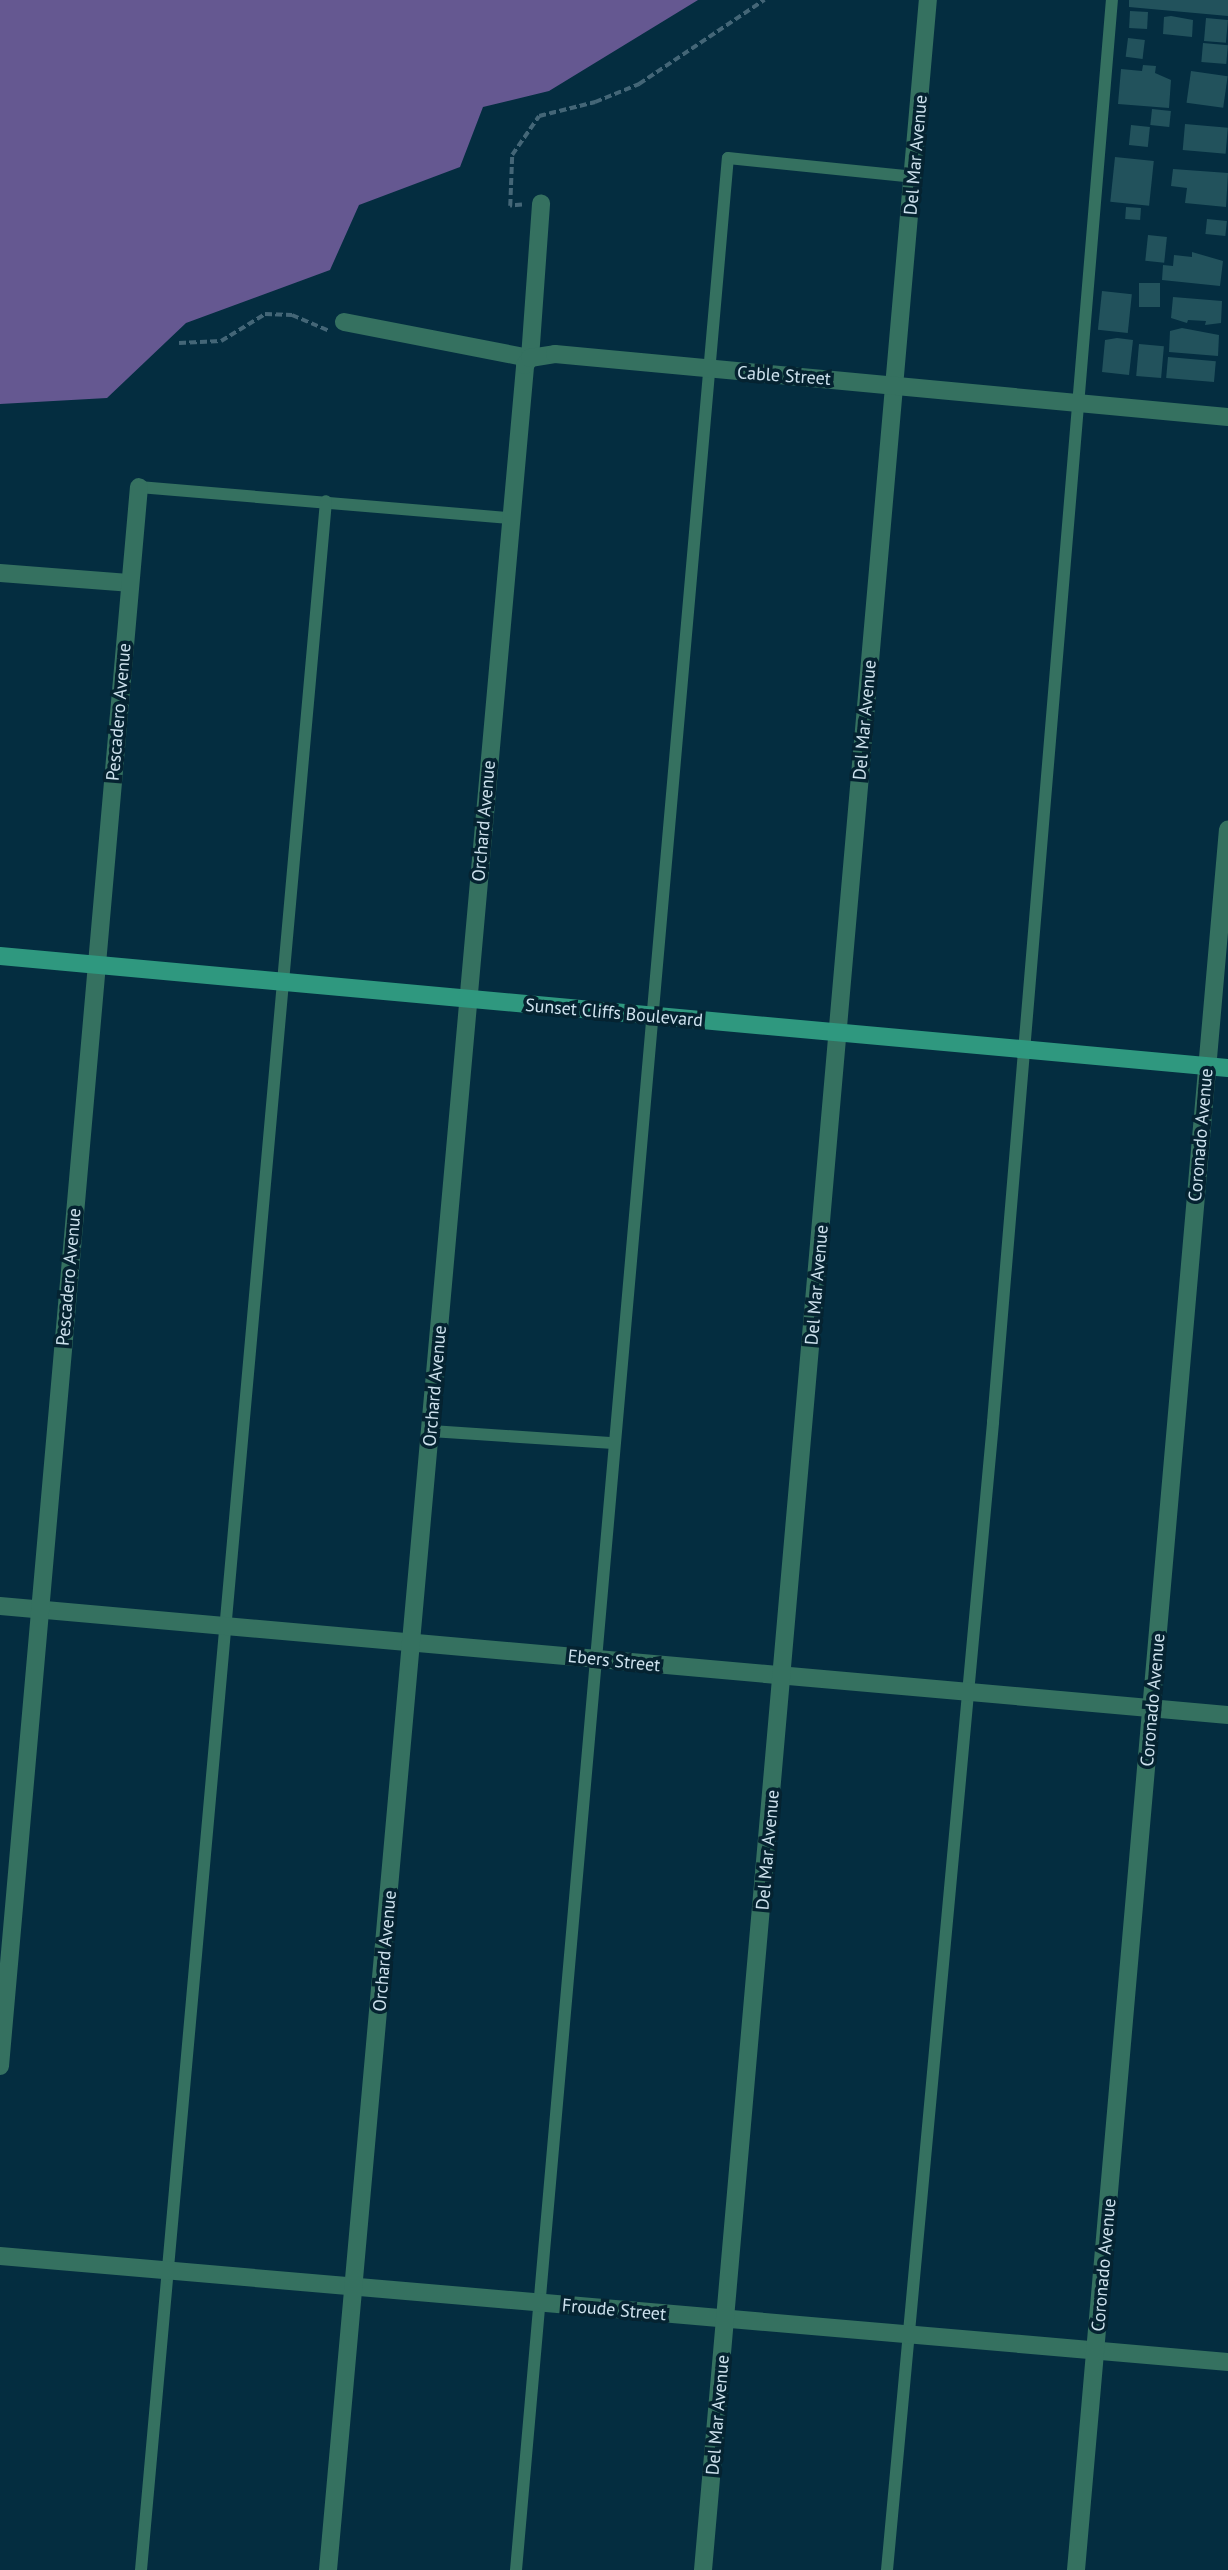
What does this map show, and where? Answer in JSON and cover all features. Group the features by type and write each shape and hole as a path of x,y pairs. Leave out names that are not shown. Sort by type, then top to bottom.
{"main road":[{"name":"Sunset Cliffs Boulevard","path":"0,956 1228,1068"}],"street":[{"name":"Del Mar Avenue","path":"703,2570 929,0"},
{"name":"Orchard Avenue","path":"328,2570 470,1000 521,380 530,358 541,203"},
{"name":"Cable Street","path":"344,322 530,358 555,354 709,371 895,385 1228,417"},
{"name":"Pescadero Avenue","path":"0,2066 139,487"},
{"path":"0,573 129,583"},
{"name":"Coronado Avenue","path":"1076,2570 1228,830"},
{"name":"Ebers Street","path":"0,1606 413,1641 783,1679 965,1690 1228,1715"},
{"name":"Froude Street","path":"0,2256 1228,2362"}],"lane":[{"path":"887,2570 1024,1049 1112,0"},
{"path":"516,2570 614,1443 655,1016 728,158 915,177"},
{"path":"139,487 510,518"},
{"path":"141,2570 326,501"},
{"path":"431,1431 614,1443"}],"path":[{"path":"510,197 512,155 539,116 595,102 639,84 764,0"},
{"path":"179,343 221,341 265,314 292,315 332,331 344,322"}],"shaded area":[{"path":"0,0 698,0 549,91 483,107 460,167 359,205 330,270 186,323 107,398 0,404"}],"building":[{"path":"1129,0 1228,0 1228,16 1129,7"},
{"path":"1130,11 1148,12 1147,29 1129,28"},
{"path":"1164,17 1193,20 1192,37 1163,34"},
{"path":"1206,18 1228,20 1226,43 1204,41"},
{"path":"1128,38 1145,40 1143,59 1126,57"},
{"path":"1203,43 1228,45 1226,64 1201,62"},
{"path":"1143,65 1156,66 1155,73 1171,80 1169,108 1118,104 1121,69 1142,71"},
{"path":"1191,71 1228,76 1223,108 1187,103"},
{"path":"1152,109 1171,111 1169,127 1150,125"},
{"path":"1185,124 1228,128 1226,154 1183,150"},
{"path":"1131,125 1150,127 1148,147 1129,145"},
{"path":"1115,157 1154,161 1149,206 1110,202"},
{"path":"1173,169 1228,173 1226,207 1185,203 1187,188 1171,186"},
{"path":"1126,207 1141,208 1140,220 1125,219"},
{"path":"1207,219 1227,221 1225,236 1205,234"},
{"path":"1148,235 1167,237 1164,263 1145,261"},
{"path":"1192,252 1223,261 1220,286 1162,280 1163,265 1173,266 1174,255 1192,257"},
{"path":"1139,283 1160,283 1160,307 1139,307"},
{"path":"1102,291 1132,294 1128,333 1098,330"},
{"path":"1173,297 1222,301 1221,323 1205,325 1206,321 1188,320 1187,323 1171,318"},
{"path":"1182,328 1219,335 1218,356 1169,352 1170,331"},
{"path":"1105,340 1133,340 1129,375 1102,372"},
{"path":"1139,344 1164,346 1161,378 1136,376"},
{"path":"1168,357 1216,361 1214,382 1166,378"}]}
